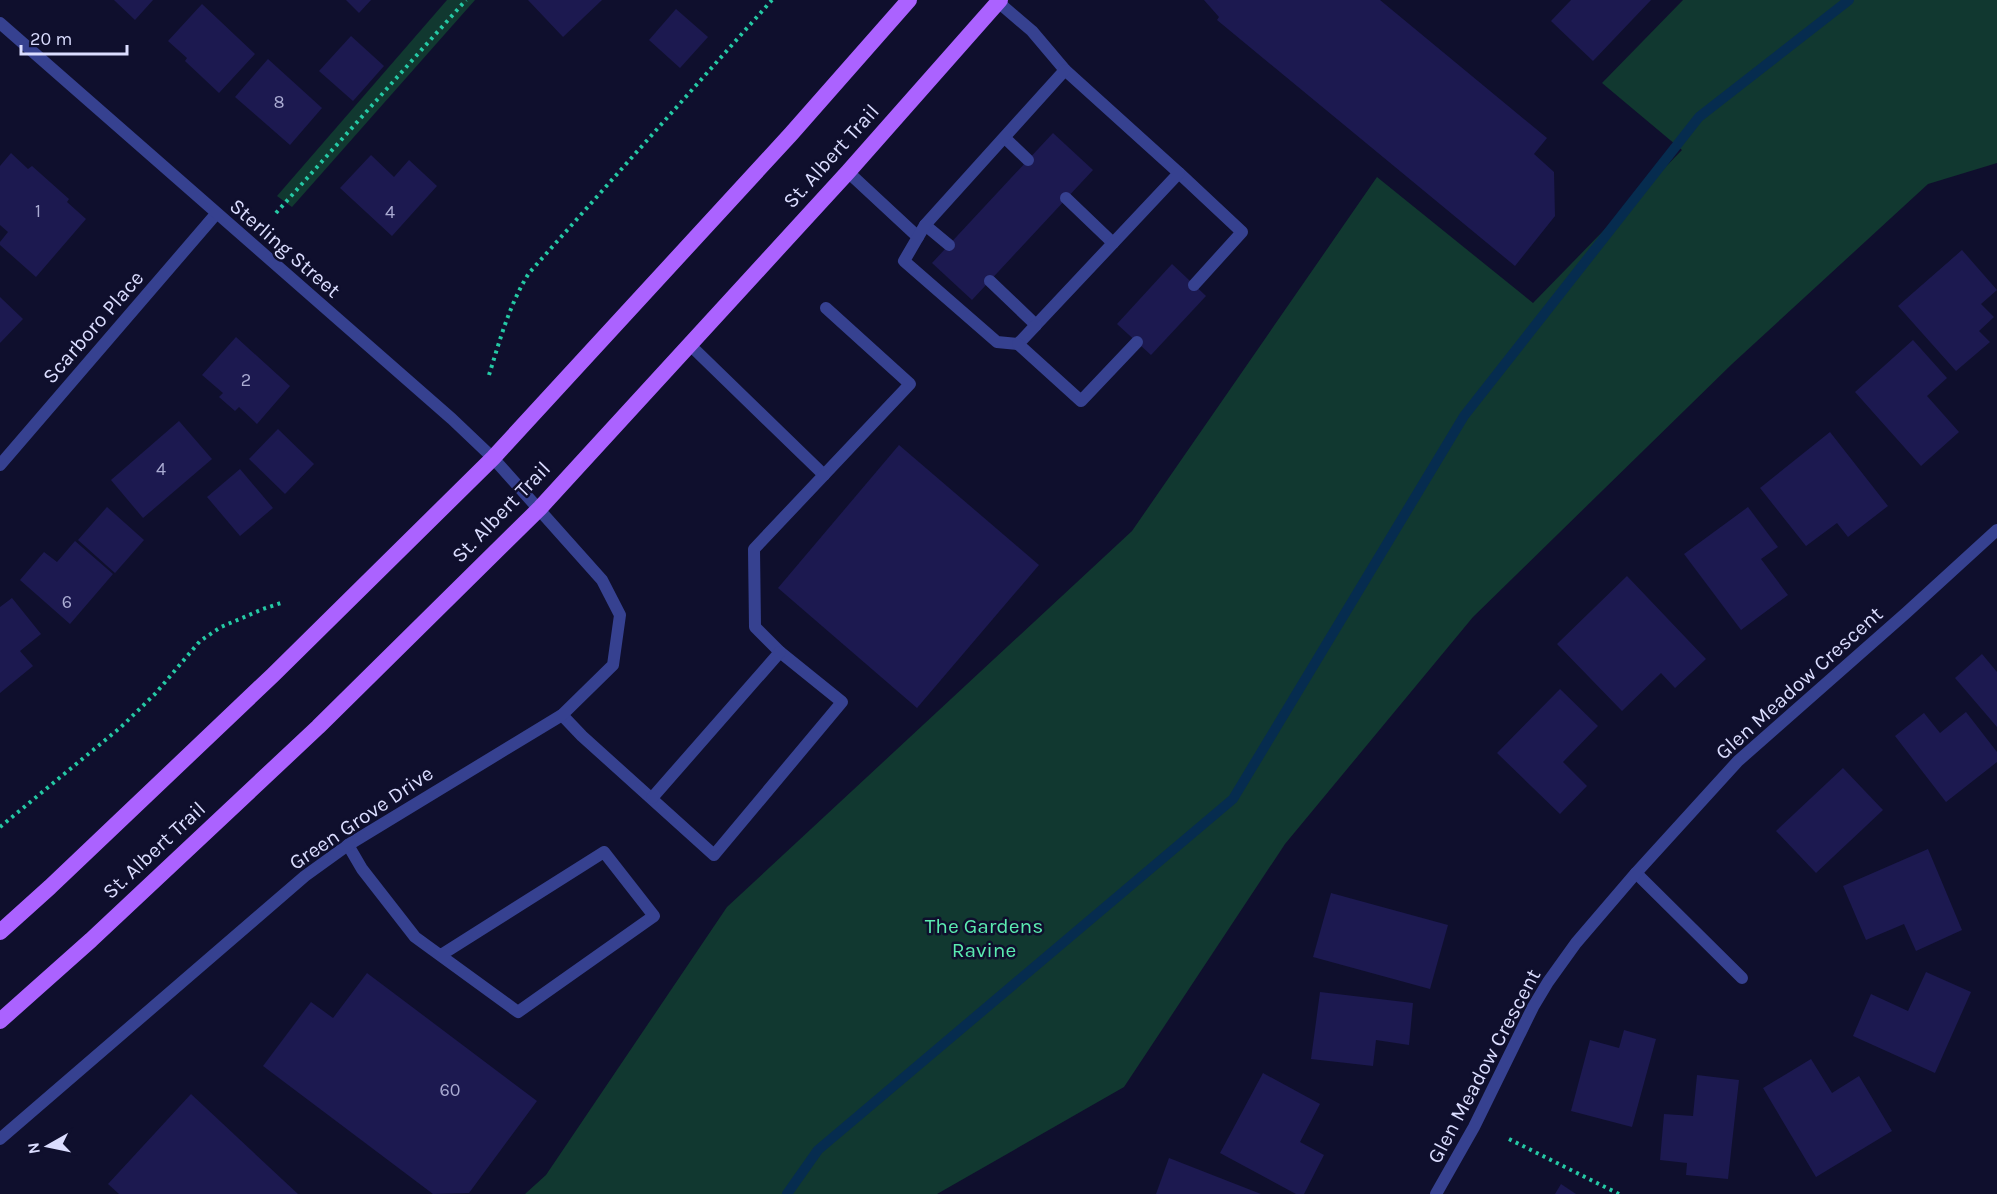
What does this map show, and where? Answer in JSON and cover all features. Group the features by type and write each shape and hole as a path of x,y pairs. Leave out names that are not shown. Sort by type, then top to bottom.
{"main road":[{"name":"St. Albert Trail","path":"0,932 273,675 493,458 791,134 909,0"},
{"name":"St. Albert Trail","path":"0,1021 91,940 318,727 540,508 848,172 999,1"}],"street":[{"path":"999,1 1032,31 1065,70 1242,232 1194,285"},
{"name":"Sterling Street","path":"0,23 452,419 540,508"},
{"path":"1065,70 925,225 904,261 997,342 1018,344 1081,401 1137,342"},
{"path":"1005,138 1028,160"},
{"path":"848,172 918,237"},
{"path":"1018,344 1179,173"},
{"path":"1066,198 1113,243"},
{"name":"Scarboro Place","path":"0,465 216,214"},
{"path":"925,225 949,245"},
{"path":"990,281 1036,325"},
{"path":"562,715 582,736 714,855 842,702 780,652 755,627 754,549 910,384 826,308"},
{"path":"689,344 824,475"},
{"name":"Green Grove Drive","path":"0,1139 305,876 348,845 562,715 613,664 620,615 602,580 540,508"},
{"name":"Glen Meadow Crescent","path":"1437,1194 1474,1127 1517,1036 1548,982 1576,943 1738,761 1997,530"},
{"path":"652,798 780,652"},
{"path":"348,845 362,869 415,938 518,1012 654,916 604,852 441,955"},
{"path":"1636,873 1742,978"}],"path":[{"path":"276,213 466,0"},
{"path":"489,375 506,319 529,273 772,0"},
{"path":"0,827 121,727 156,694 200,640 221,627 284,602"},
{"path":"1509,1139 1619,1194"}],"green space":[{"path":"447,0 475,0 292,207 277,196"},
{"name":"The Gardens Ravine","path":"1683,0 1997,0 1997,163 1928,184 1732,364 1473,617 1285,844 1124,1087 937,1194 525,1194 546,1175 727,907 1132,531 1377,177 1533,303 1682,150 1602,83"}],"building":[{"path":"114,0 153,0 135,20"},
{"path":"346,0 371,0 359,13"},
{"path":"528,0 602,0 563,37"},
{"path":"1204,0 1380,0 1547,138 1534,154 1554,172 1555,216 1515,266 1217,20 1219,17"},
{"path":"1571,0 1651,0 1593,61 1551,21"},
{"path":"202,4 255,54 219,93 185,61 187,58 168,41"},
{"path":"676,9 708,37 680,68 649,40"},
{"path":"351,36 384,66 353,101 319,71"},
{"path":"268,59 322,108 290,145 235,97"},
{"path":"1053,133 1093,170 972,300 932,263"},
{"path":"11,153 28,169 32,166 69,199 67,202 86,219 36,277 0,245 8,232 0,225 0,166"},
{"path":"371,155 394,177 409,160 437,186 392,236 340,188"},
{"path":"1962,250 1997,290 1981,304 1994,317 1979,331 1990,342 1956,371 1898,306"},
{"path":"1172,264 1206,296 1151,355 1117,324"},
{"path":"0,297 23,319 0,343"},
{"path":"236,337 290,386 257,424 239,407 235,411 219,397 223,393 202,375"},
{"path":"1913,340 1947,378 1927,396 1959,432 1921,466 1855,392"},
{"path":"179,421 212,459 143,518 111,480"},
{"path":"278,429 314,464 285,494 249,459"},
{"path":"1830,432 1888,506 1848,537 1837,523 1806,546 1760,488"},
{"path":"899,445 1039,565 917,708 778,588"},
{"path":"240,469 273,508 240,536 207,497"},
{"path":"107,507 144,540 115,573 78,540"},
{"path":"1748,507 1778,547 1761,559 1788,595 1741,630 1684,554"},
{"path":"75,541 113,574 70,624 20,580 44,552 57,562"},
{"path":"1627,576 1706,659 1675,688 1661,673 1622,711 1557,644"},
{"path":"12,598 41,634 20,651 33,666 0,693 0,607"},
{"path":"1982,654 1997,672 1997,727 1955,678"},
{"path":"1560,689 1598,726 1563,762 1587,786 1560,814 1497,753"},
{"path":"1966,712 1997,752 1997,762 1946,802 1895,736 1924,713 1940,733"},
{"path":"1843,768 1883,810 1816,873 1776,831"},
{"path":"1928,849 1962,930 1916,951 1904,924 1866,940 1843,886"},
{"path":"1331,893 1448,925 1430,989 1313,957"},
{"path":"1926,972 1971,992 1935,1073 1853,1036 1871,994 1908,1011"},
{"path":"367,973 537,1101 469,1193 433,1194 263,1066 311,1002 333,1018"},
{"path":"1320,992 1413,1003 1409,1045 1376,1040 1373,1066 1311,1059"},
{"path":"1624,1030 1656,1039 1632,1127 1571,1111 1590,1040 1619,1048"},
{"path":"1811,1059 1832,1093 1859,1076 1892,1131 1816,1177 1763,1088"},
{"path":"1263,1073 1320,1104 1300,1142 1324,1155 1304,1194 1296,1194 1220,1153"},
{"path":"1697,1075 1739,1080 1728,1179 1686,1175 1687,1163 1660,1160 1664,1114 1693,1116"},
{"path":"191,1094 298,1194 119,1194 108,1184"},
{"path":"1169,1158 1261,1194 1156,1194"},
{"path":"1561,1184 1576,1194 1555,1194"}],"waterway":[{"path":"787,1194 818,1150 1233,799 1464,416 1699,117 1849,0"}]}
